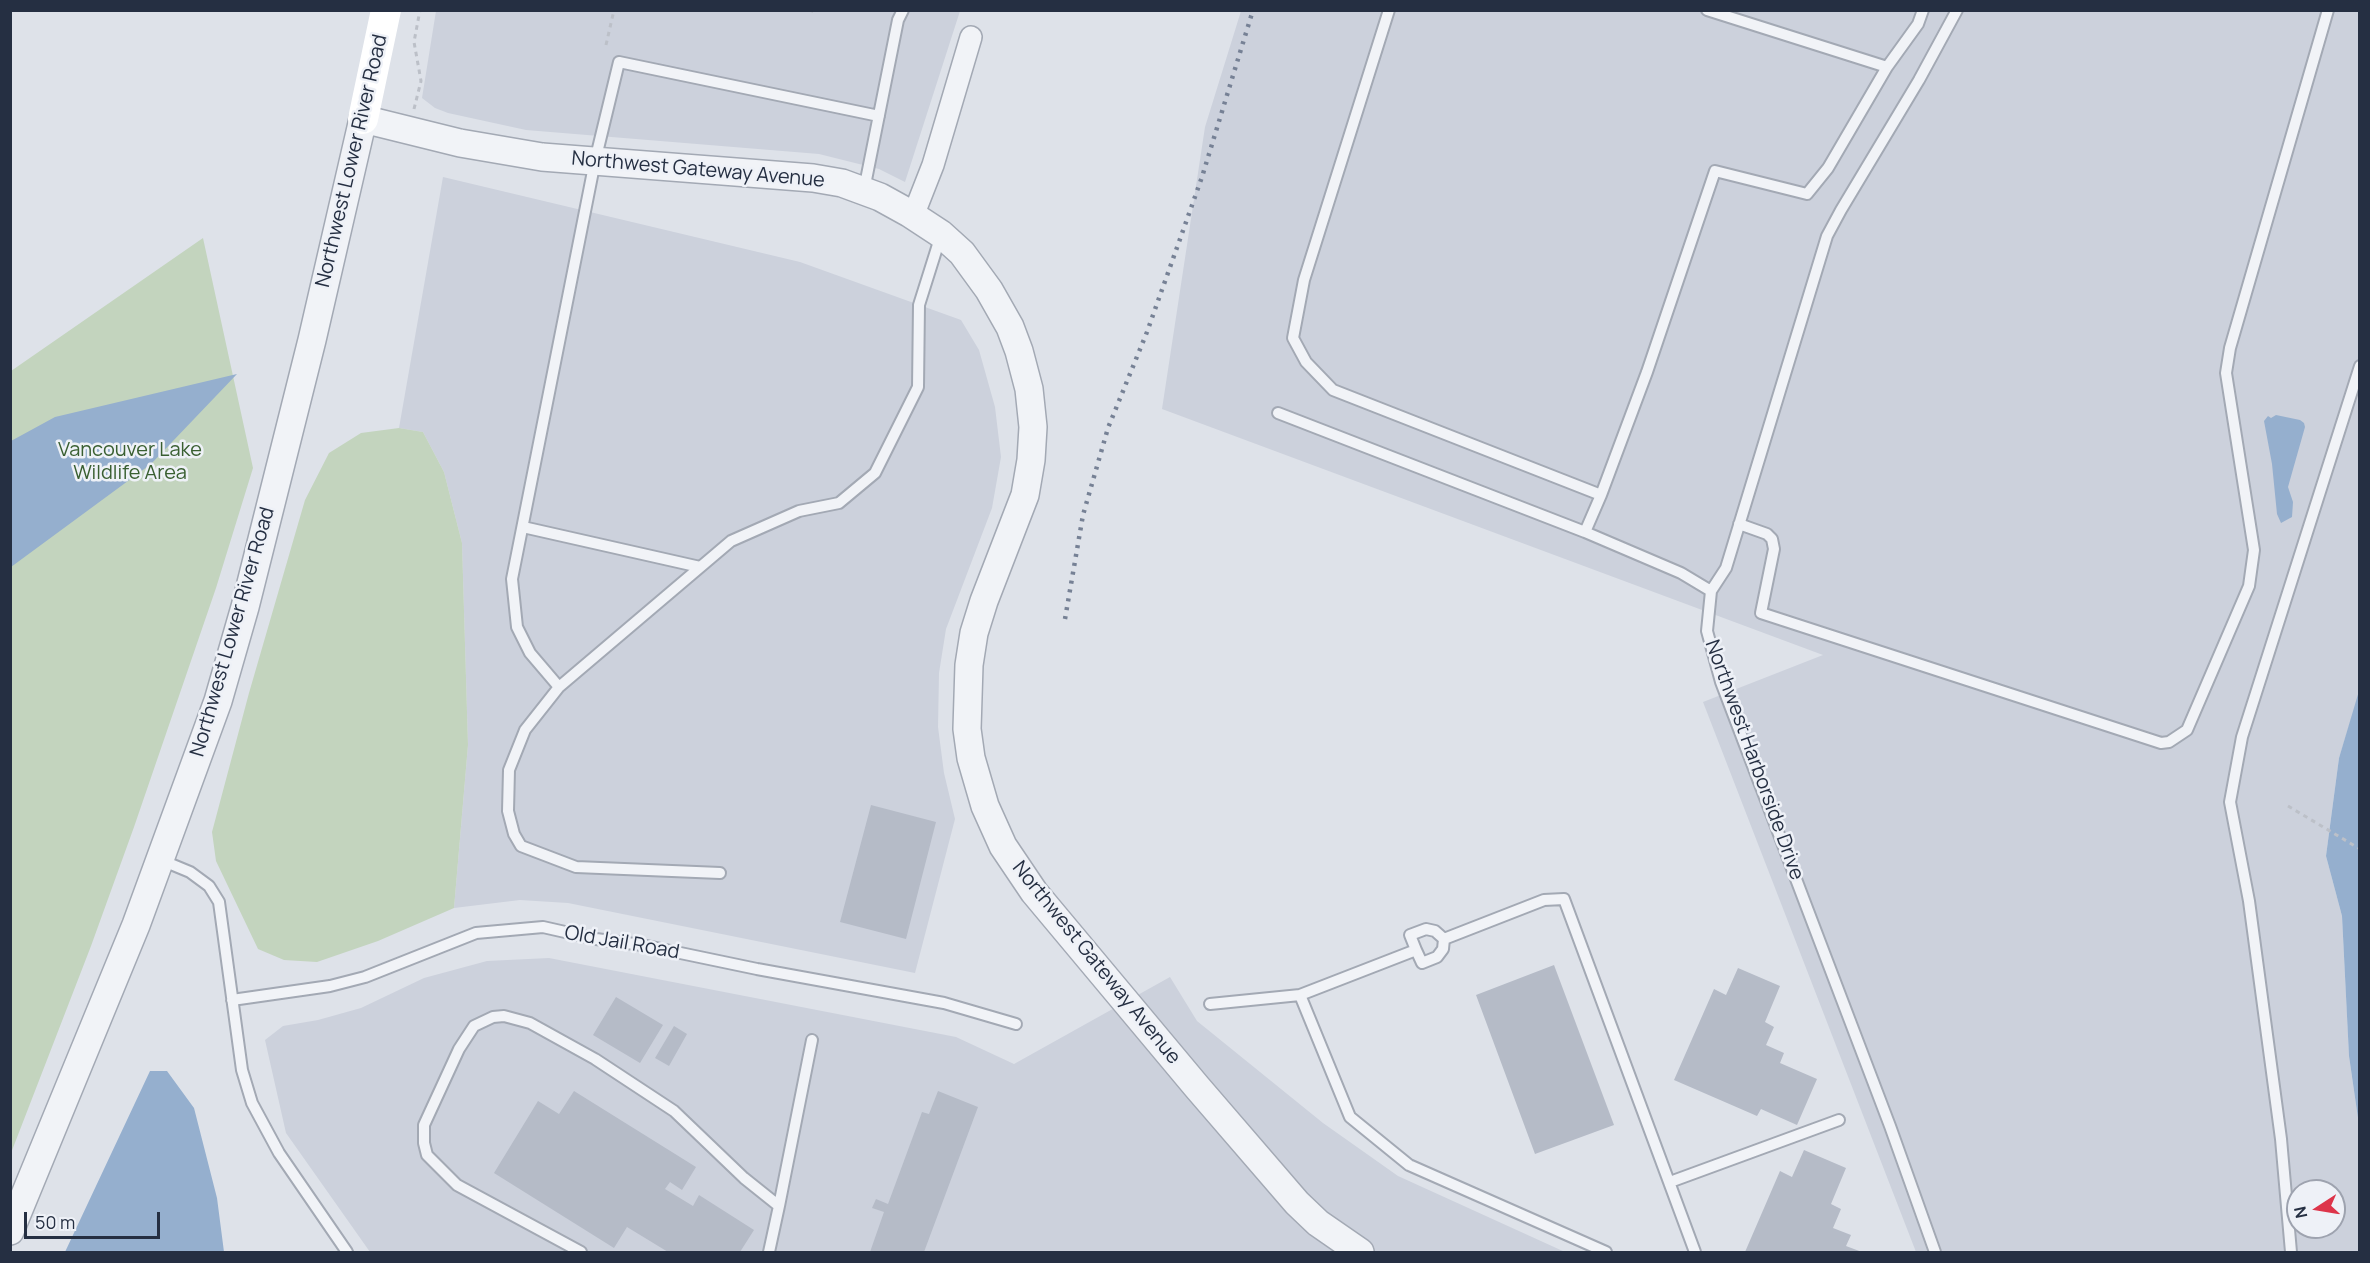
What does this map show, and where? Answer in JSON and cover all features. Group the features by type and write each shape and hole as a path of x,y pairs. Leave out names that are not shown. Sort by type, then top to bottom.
{"main road":[{"name":"Northwest Lower River Road","path":"363,119 386,10"}],"street":[{"path":"913,216 933,165 971,38"},
{"name":"Northwest Gateway Avenue","path":"363,119 460,143 510,152 595,161 813,177 842,183 864,190 913,216 941,234 962,253 989,290 1010,327 1029,389 1033,428 1031,460 1025,495 977,622 970,655 967,729 971,758 985,806 1003,846 1034,892 1197,1087 1297,1203 1318,1223 1360,1252"},
{"name":"Northwest Lower River Road","path":"10,1231 136,925 218,701 245,607 315,328 363,119"}],"lane":[{"path":"864,190 898,20 903,10"},
{"path":"1389,10 1304,280 1293,338 1306,362 1333,390 1601,495"},
{"path":"1707,10 1887,67"},
{"path":"1585,532 1647,372 1715,171 1807,194 1828,168 1887,67 1918,24 1923,10"},
{"name":"Northwest Harborside Drive","path":"1935,1252 1890,1126 1722,682 1707,631 1711,591 1726,568 1827,236 1840,210 1919,80 1957,10"},
{"path":"1739,524 1767,534 1772,539 1774,549 1761,613 2161,743 2169,742 2187,730 2249,586 2254,550 2226,373 2229,348 2328,10"},
{"path":"559,687 530,653 518,627 512,579 595,161 619,62 879,116"},
{"path":"720,873 576,867 521,846 514,834 508,811 509,770 525,730 559,687 731,541 799,511 839,502 874,473 918,387 919,305 941,234"},
{"path":"2290,1252 2280,1127 2248,901 2230,802 2242,737 2360,366"},
{"path":"1278,413 1585,532 1681,573 1711,591"},
{"path":"523,527 700,567"},
{"path":"160,860 190,872 208,886 219,902 242,1070 252,1103 279,1154 347,1252"},
{"path":"1444,939 1544,900 1564,899 1695,1252"},
{"name":"Old Jail Road","path":"232,1000 330,986 365,977 476,933 543,927 596,939 642,945 757,969 944,1003 1016,1024"},
{"path":"1426,929 1435,931 1444,939 1443,949 1437,957 1422,963 1410,935 1426,929"},
{"path":"1210,1004 1300,995 1416,950"},
{"path":"1300,995 1350,1117 1409,1165 1606,1252"},
{"path":"581,1252 458,1185 427,1155 424,1125 459,1049 474,1026 493,1017 504,1016 530,1023 595,1059 674,1111 744,1178 779,1206"},
{"path":"769,1252 812,1040"},
{"path":"1670,1182 1839,1120"}],"path":[{"name":"Northwest Lower River Road","path":"409,129 421,81 414,42 420,10"},
{"path":"606,45 614,10"},
{"path":"809,10 815,12"},
{"path":"2288,806 2360,849"}],"shaded area":[{"path":"436,11 960,11 905,182 879,169 819,154 526,130 448,113 435,108 422,98"},
{"path":"1241,11 2359,11 2360,691 2339,758 2326,856 2342,916 2349,1056 2359,1125 2359,1252 1916,1252 1703,702 1823,655 1162,409 1205,127"},
{"path":"443,177 800,262 961,320 979,350 995,407 1001,457 992,508 946,629 939,673 938,727 944,773 955,819 915,973 568,903 520,900 454,908 468,745 462,543 444,472 423,432 399,428"},
{"path":"549,958 956,1037 1014,1064 1170,977 1197,1021 1323,1123 1398,1176 1565,1252 370,1252 286,1133 265,1040 283,1026 318,1020 361,1008 424,978 487,961"}],"green space":[{"name":"Vancouver Lake Wildlife Area","path":"203,238 253,468 216,588 134,827 11,1153 11,371"},
{"path":"399,428 423,432 444,472 462,543 468,745 454,908 378,941 317,962 284,960 258,949 216,861 212,832 249,693 305,500 329,453 361,433"}],"water":[{"path":"237,374 151,464 11,567 11,441 55,417"},
{"path":"2276,415 2300,420 2305,427 2288,487 2293,502 2292,517 2281,523 2277,514 2272,464 2264,421 2268,416 2271,418"},
{"path":"2359,691 2359,1125 2349,1056 2342,916 2326,856 2339,758"},
{"path":"150,1071 167,1071 194,1108 217,1198 224,1252 65,1252"}],"building":[{"path":"871,805 936,822 906,939 840,922"},
{"path":"1554,965 1614,1125 1535,1154 1476,995"},
{"path":"1738,968 1780,986 1765,1022 1774,1027 1766,1045 1784,1053 1780,1063 1817,1079 1797,1125 1761,1109 1757,1116 1674,1080 1714,989 1726,995"},
{"path":"616,997 663,1025 640,1063 593,1035"},
{"path":"674,1026 687,1034 669,1066 655,1058"},
{"path":"574,1091 696,1167 682,1190 670,1182 665,1189 693,1206 699,1195 754,1230 740,1252 668,1252 627,1227 614,1248 494,1173 538,1101 559,1114"},
{"path":"938,1091 978,1107 924,1252 870,1252 884,1212 872,1208 876,1199 888,1204 922,1112 929,1114"},
{"path":"1804,1150 1846,1168 1831,1204 1841,1209 1833,1228 1851,1235 1846,1246 1862,1252 1745,1252 1780,1171 1792,1177"}],"railway":[{"path":"1065,619 1083,515 1108,428 1147,332 1202,177 1253,10"}]}
